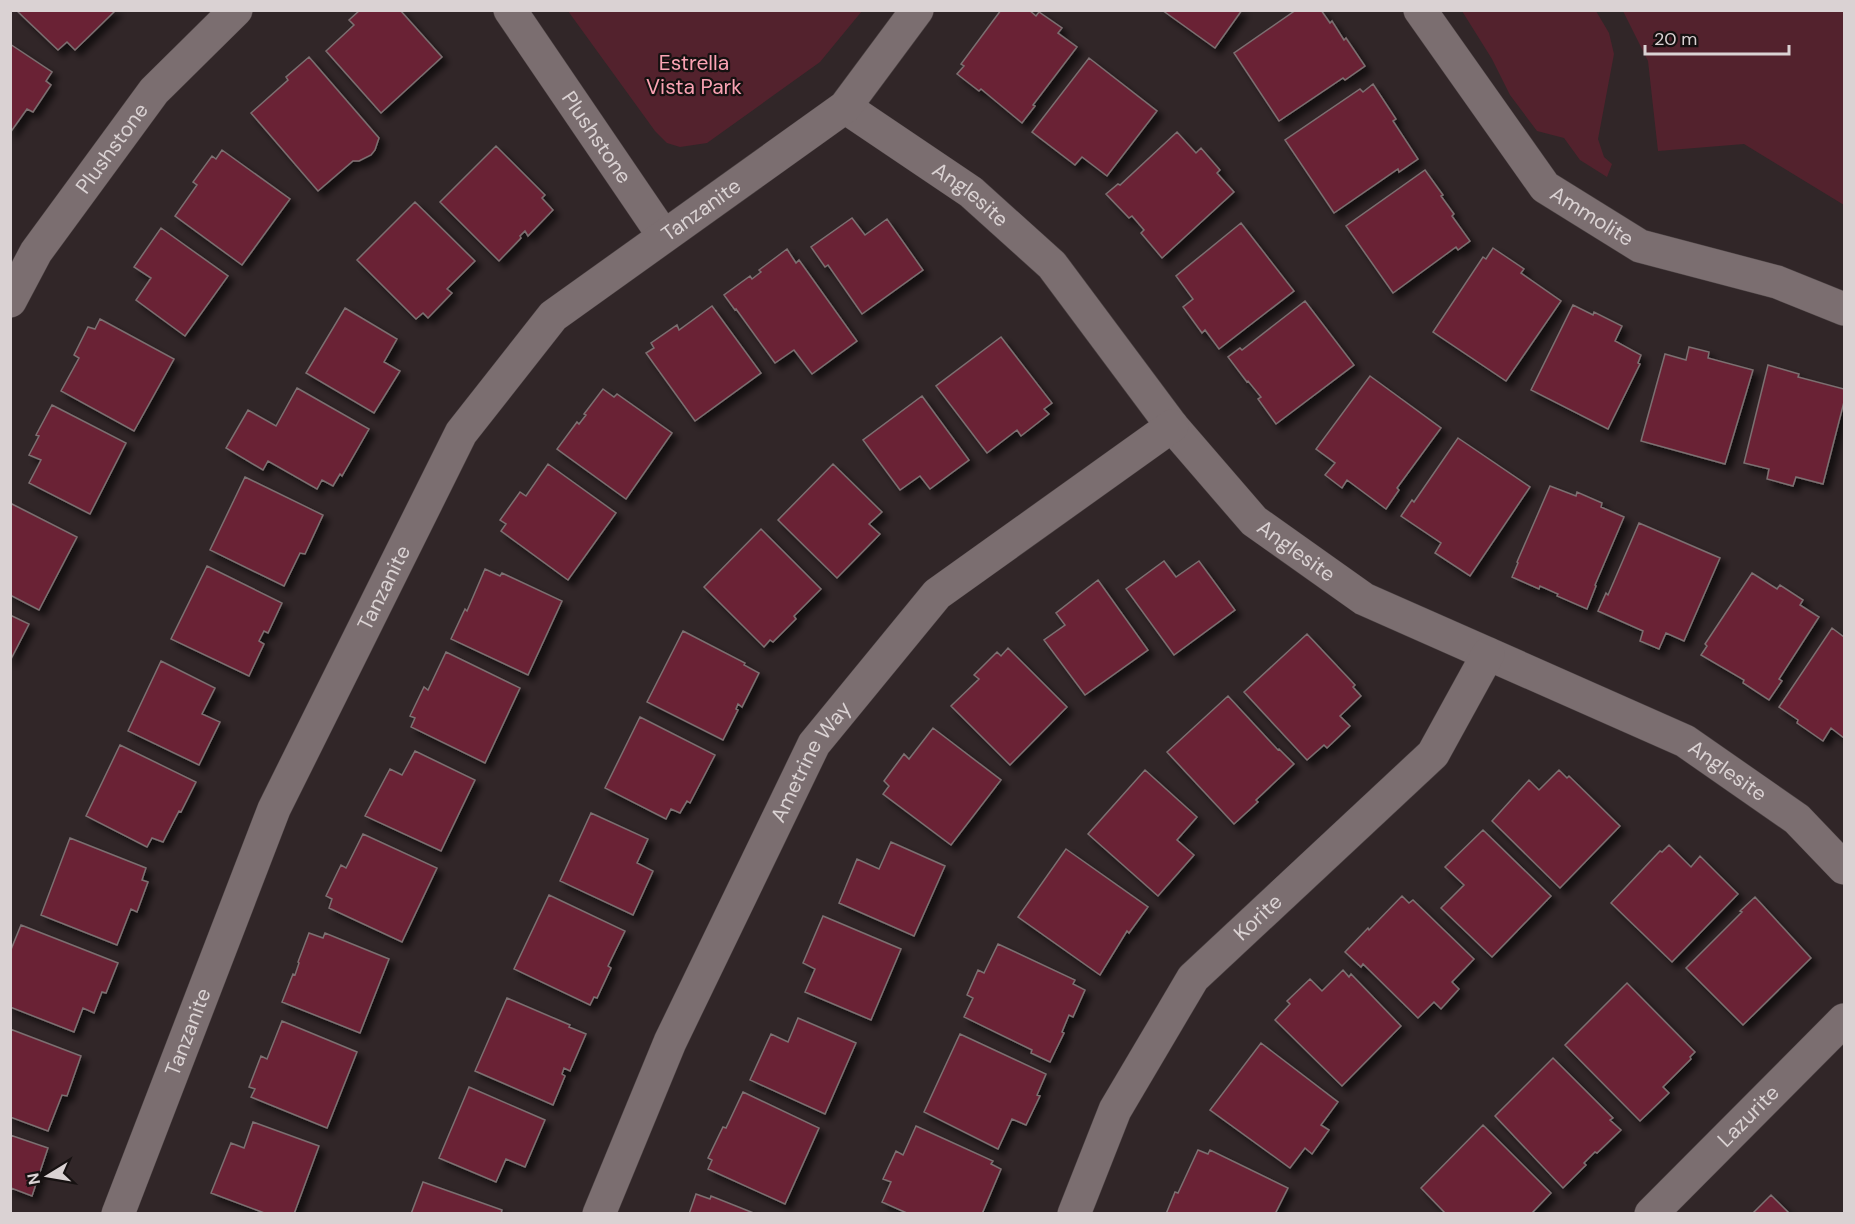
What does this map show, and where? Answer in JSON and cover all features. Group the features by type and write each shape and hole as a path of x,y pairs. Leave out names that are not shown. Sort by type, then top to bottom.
{"street":[{"name":"Plushstone","path":"10,302 36,252 154,91 236,10"},
{"name":"Plushstone","path":"510,10 663,235"},
{"path":"844,107 917,10"},
{"name":"Ammolite","path":"1420,10 1545,187 1640,246 1777,282 1845,309"},
{"name":"Tanzanite","path":"118,1214 274,808 460,434 553,316 844,107"},
{"name":"Anglesite","path":"844,107 971,192 1052,265 1172,426 1254,520 1263,527 1364,599 1685,741 1797,819 1845,868"},
{"name":"Ametrine Way","path":"599,1214 670,1042 814,744 937,594 1172,426"},
{"name":"Korite","path":"1074,1214 1115,1110 1192,978 1433,754 1488,654"},
{"name":"Lazurite","path":"1652,1214 1845,1020"}],"green space":[{"name":"Estrella Vista Park","path":"568,11 862,11 820,62 707,143 680,147 667,143 655,131"},
{"path":"1462,11 1596,11 1609,33 1614,54 1598,139 1604,157 1612,164 1607,177 1580,160 1564,138 1537,131 1510,95 1492,59"},
{"path":"1623,11 1844,11 1844,205 1744,144 1658,151 1648,61"}],"building":[{"path":"16,10 116,10 75,50 67,42 58,50"},
{"path":"360,10 400,10 442,57 381,113 326,51 354,25 349,20"},
{"path":"1001,10 1029,10 1036,16 1039,12 1062,28 1058,33 1077,47 1022,123 981,89 979,91 957,74 964,66 961,64"},
{"path":"1162,10 1242,10 1215,48"},
{"path":"1296,10 1321,10 1330,23 1332,21 1344,40 1346,38 1365,66 1279,121 1234,53"},
{"path":"10,44 52,72 46,81 51,85 33,112 27,109 10,133"},
{"path":"309,57 379,138 371,155 359,161 353,161 318,191 251,113 288,80 286,77"},
{"path":"1089,58 1157,111 1107,176 1082,157 1075,165 1032,132"},
{"path":"1373,84 1396,119 1393,121 1418,159 1399,172 1398,169 1334,213 1285,140 1360,89 1363,92"},
{"path":"1177,132 1196,153 1201,148 1220,170 1217,173 1234,192 1162,258 1141,233 1144,230 1132,216 1129,218 1106,194 1118,184 1120,185"},
{"path":"496,146 545,195 542,198 553,210 528,236 525,231 499,261 440,202"},
{"path":"222,150 290,199 242,265 175,216 197,185 193,182 212,156 216,159"},
{"path":"1425,170 1443,195 1441,196 1454,214 1452,216 1470,241 1458,250 1456,247 1393,293 1346,226"},
{"path":"415,202 475,261 447,289 452,293 428,318 423,313 416,319 357,260"},
{"path":"852,218 865,235 887,219 923,270 862,314 828,265 825,267 811,247"},
{"path":"1241,223 1294,291 1219,349 1205,330 1202,333 1183,307 1193,299 1176,276"},
{"path":"161,228 228,276 185,336 136,300 151,278 134,267"},
{"path":"1493,248 1524,269 1521,273 1561,301 1506,381 1433,332 1483,257 1486,259"},
{"path":"787,249 796,263 799,260 857,341 812,374 794,350 775,363 724,295 750,276 752,279 761,272 759,270"},
{"path":"1305,301 1354,365 1276,424 1258,399 1261,397 1228,357 1240,348 1242,350"},
{"path":"1573,305 1593,315 1594,312 1622,326 1615,341 1641,355 1638,363 1640,364 1608,429 1531,390"},
{"path":"712,306 761,373 695,421 646,353 654,348 651,343 677,325 679,330"},
{"path":"345,308 397,339 384,362 400,371 374,413 306,373"},
{"path":"100,319 174,359 134,431 61,391 79,358 74,355 88,327 95,329"},
{"path":"1001,337 1052,403 1044,409 1049,414 1021,436 1017,430 987,453 936,386"},
{"path":"1689,347 1709,352 1708,358 1753,370 1725,464 1641,441 1665,354 1686,360"},
{"path":"1768,365 1799,374 1798,377 1844,389 1844,402 1823,484 1796,477 1793,486 1767,479 1769,469 1744,463"},
{"path":"1370,376 1441,428 1397,488 1399,490 1386,509 1347,480 1342,488 1325,475 1335,463 1316,449"},
{"path":"297,388 369,429 342,476 340,474 333,486 322,480 317,489 268,461 263,470 226,448 248,410 276,426"},
{"path":"603,389 614,397 617,394 672,433 626,499 557,449 577,422 579,424 586,415 584,414"},
{"path":"922,396 969,460 930,489 920,476 900,490 863,440"},
{"path":"52,405 126,443 90,514 29,483 41,460 29,455 39,436 36,435"},
{"path":"1458,438 1530,487 1470,576 1435,553 1441,543 1401,516 1412,500 1414,502"},
{"path":"548,464 616,513 568,580 501,531 506,524 500,520 520,492 526,496"},
{"path":"833,464 882,512 869,524 880,534 837,578 778,520"},
{"path":"245,477 323,515 305,554 300,553 284,586 210,550"},
{"path":"1550,486 1576,496 1577,492 1602,503 1601,507 1624,517 1587,609 1540,586 1539,589 1512,577"},
{"path":"10,503 77,537 39,610 10,595"},
{"path":"1639,523 1720,558 1684,641 1666,633 1659,649 1640,641 1643,631 1598,611 1606,593 1608,595"},
{"path":"761,529 821,589 794,616 796,619 773,642 770,640 764,647 704,587"},
{"path":"1164,561 1176,577 1199,561 1235,610 1174,655 1126,589"},
{"path":"207,566 282,603 268,633 264,631 259,641 264,644 249,676 171,639"},
{"path":"485,569 500,576 502,573 562,601 528,675 451,639 465,609 467,611"},
{"path":"1752,573 1777,589 1780,585 1803,600 1800,605 1819,617 1779,679 1782,681 1769,700 1743,683 1744,680 1701,655 1707,646 1705,644"},
{"path":"1098,580 1148,650 1085,695 1044,640 1065,625 1056,613"},
{"path":"10,615 29,624 10,661"},
{"path":"1832,628 1844,637 1844,738 1831,728 1823,741 1779,707"},
{"path":"683,631 745,663 744,665 759,673 742,707 738,704 736,709 738,710 723,740 647,702"},
{"path":"1307,634 1355,685 1353,687 1361,696 1340,716 1350,726 1327,748 1324,745 1307,760 1244,692"},
{"path":"1008,648 1067,707 1010,765 951,706 979,679 974,675 997,652 1001,656"},
{"path":"446,652 520,688 485,763 411,727 415,718 410,716 424,687 428,690"},
{"path":"161,661 215,688 202,714 220,722 199,765 128,731"},
{"path":"1228,696 1294,764 1234,824 1167,752"},
{"path":"640,717 715,755 690,803 687,801 680,813 671,809 666,819 605,788"},
{"path":"933,728 1001,780 951,845 883,794 889,786 884,781 904,754 909,759"},
{"path":"120,745 196,782 163,842 152,838 147,847 86,816"},
{"path":"415,751 475,780 441,851 365,816 390,769 402,775"},
{"path":"1145,770 1197,817 1177,840 1194,855 1158,896 1088,834"},
{"path":"1559,770 1567,778 1569,776 1620,826 1560,888 1492,821 1529,780 1539,790"},
{"path":"591,813 648,839 637,863 653,871 633,915 560,881"},
{"path":"1483,830 1551,896 1492,957 1441,908 1464,885 1445,867"},
{"path":"363,834 437,868 402,942 329,908 332,899 326,896 341,865 346,868"},
{"path":"70,838 146,868 142,880 148,882 137,912 131,909 117,945 41,915"},
{"path":"891,842 945,866 914,936 839,903 857,859 879,869"},
{"path":"1669,845 1691,867 1700,856 1738,894 1672,962 1611,903 1660,851 1662,852"},
{"path":"1066,849 1148,907 1129,933 1127,931 1100,975 1018,917"},
{"path":"549,895 625,931 608,966 611,968 597,998 594,997 590,1005 514,969"},
{"path":"1402,896 1409,903 1413,900 1474,959 1452,982 1459,989 1441,1009 1434,1002 1418,1018 1363,964 1361,967 1345,952"},
{"path":"1755,897 1811,958 1743,1025 1686,968"},
{"path":"823,916 901,949 871,1020 805,992 815,969 803,963"},
{"path":"21,925 118,963 106,993 102,992 94,1013 83,1008 74,1032 10,1007 10,952"},
{"path":"309,933 323,938 325,933 389,959 360,1033 282,1002 293,974 295,975"},
{"path":"998,944 1075,980 1073,984 1085,990 1073,1017 1069,1015 1062,1032 1064,1033 1050,1062 1031,1053 1032,1050 964,1017 973,998 967,995 978,970 984,973"},
{"path":"1343,970 1349,977 1351,974 1401,1026 1342,1086 1275,1020 1290,1004 1287,1001 1310,979 1322,991"},
{"path":"1627,983 1695,1052 1663,1087 1669,1093 1640,1121 1565,1045"},
{"path":"507,998 586,1034 570,1071 564,1068 562,1074 565,1076 553,1105 475,1071"},
{"path":"798,1018 856,1043 825,1114 750,1080 771,1034 788,1042"},
{"path":"282,1021 357,1052 327,1128 251,1097 255,1089 249,1087 261,1056 267,1059"},
{"path":"10,1029 81,1056 67,1096 62,1095 48,1131 10,1117"},
{"path":"960,1034 1046,1074 1037,1095 1040,1096 1026,1125 1012,1119 998,1149 924,1112"},
{"path":"1261,1043 1338,1102 1321,1125 1329,1130 1312,1154 1305,1148 1290,1168 1210,1110"},
{"path":"1553,1058 1613,1118 1610,1120 1621,1130 1584,1163 1586,1165 1563,1188 1495,1116"},
{"path":"469,1087 545,1120 525,1167 506,1159 496,1182 439,1158"},
{"path":"743,1092 819,1128 785,1204 708,1169 712,1160 708,1158 723,1127 726,1128"},
{"path":"253,1122 319,1146 294,1214 267,1214 211,1193 231,1143 244,1148"},
{"path":"1483,1125 1551,1193 1531,1214 1446,1214 1421,1188"},
{"path":"916,1126 993,1161 991,1164 1001,1169 982,1214 909,1214 882,1202 891,1182 883,1179 896,1151 903,1155"},
{"path":"10,1135 48,1148 32,1196 11,1188 10,1191"},
{"path":"1198,1150 1208,1154 1210,1150 1288,1188 1275,1214 1166,1214"},
{"path":"423,1182 502,1210 501,1214 411,1214"},
{"path":"696,1194 710,1199 711,1196 756,1214 689,1214"},
{"path":"1771,1195 1790,1214 1752,1214"}]}
